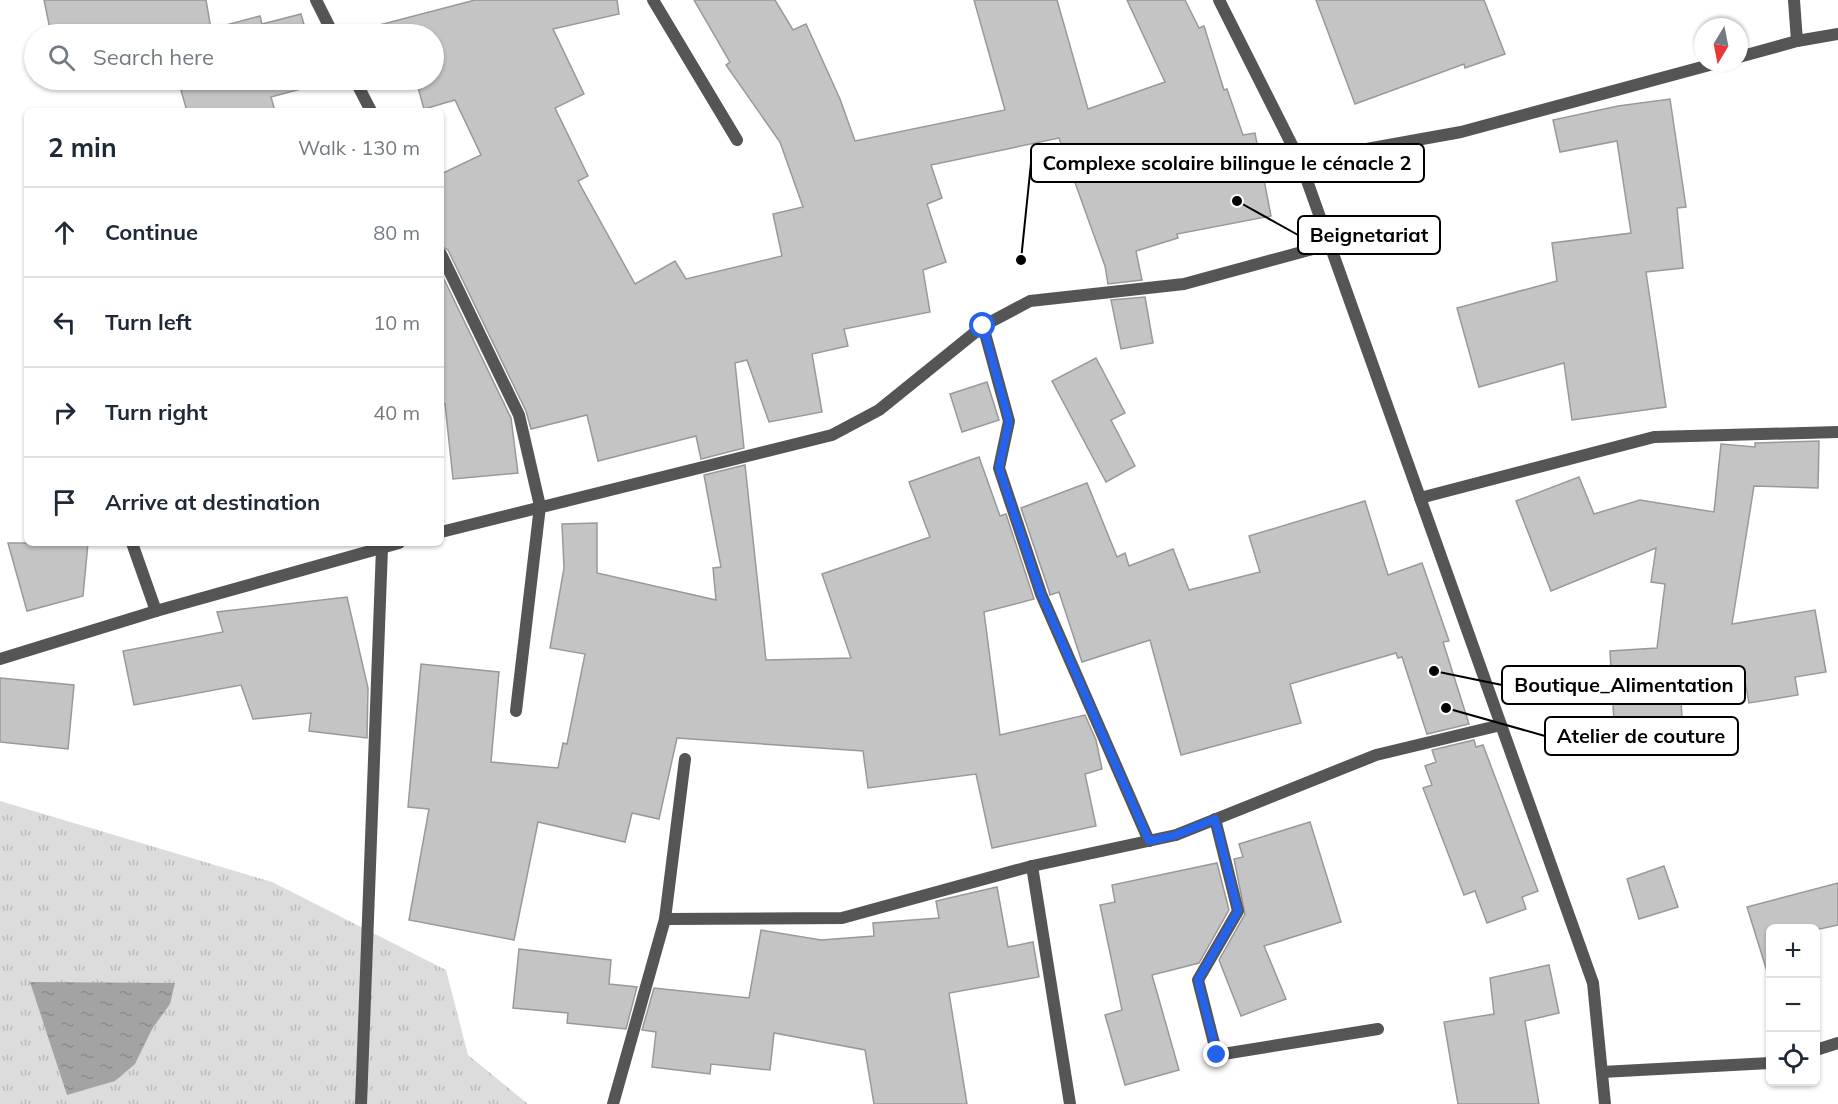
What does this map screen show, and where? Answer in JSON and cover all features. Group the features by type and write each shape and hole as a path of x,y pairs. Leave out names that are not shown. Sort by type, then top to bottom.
{"street":[{"path":"316,0 328,24"},
{"path":"653,0 737,140"},
{"path":"1219,0 1300,161 1593,982 1605,1104"},
{"path":"1794,0 1797,41"},
{"path":"1748,55 1797,41 1838,34"},
{"path":"1300,161 1461,132 1694,69"},
{"path":"360,90 369,108"},
{"path":"444,531 540,506 780,450 832,435 879,410 983,326 1030,301 1184,284 1331,244"},
{"path":"444,260 519,415 540,506 516,711"},
{"path":"983,326 1009,421 999,468 1041,594 1149,841"},
{"path":"1420,498 1654,437 1838,432"},
{"path":"133,546 156,611"},
{"path":"0,659 156,611 389,546"},
{"path":"361,1104 382,548"},
{"path":"665,919 842,918 1032,866 1176,835 1376,755 1501,725"},
{"path":"613,1104 665,919 685,759"},
{"path":"1215,819 1238,911 1198,980 1217,1055 1378,1029"},
{"path":"1032,866 1070,1104"},
{"path":"1820,1048 1838,1043"},
{"path":"1602,1072 1766,1063"}],"green space":[{"path":"0,801 272,882 446,970 468,1055 528,1104 0,1104"}],"water":[{"path":"30,982 175,983 170,1004 152,1029 135,1064 115,1081 67,1095"}],"building":[{"path":"44,0 206,0 210,24 49,24"},
{"path":"475,0 617,0 619,14 553,29 584,94 555,108 588,176 578,181 635,284 675,261 686,279 782,256 773,214 803,207 780,142 726,65 730,62 694,0 775,0 793,30 806,24 840,99 855,141 1005,110 974,0 1057,0 1088,109 1165,82 1127,0 1185,0 1199,28 1204,26 1224,90 1227,89 1243,135 1255,133 1271,216 1177,234 1178,238 1136,251 1142,280 1108,284 1105,266 1059,138 931,165 942,198 927,204 946,262 923,270 930,312 844,329 848,346 812,354 822,412 769,422 747,360 735,363 744,448 701,459 696,436 598,461 587,415 531,429 526,411 448,250 444,248 444,173 481,155 455,100 424,108 419,90 444,90 444,24 383,24"},
{"path":"1316,0 1484,0 1505,54 1465,68 1464,64 1355,104"},
{"path":"301,14 304,24 262,24"},
{"path":"260,16 262,24 230,24"},
{"path":"181,90 297,90 271,97 274,108 186,108"},
{"path":"1670,99 1686,207 1677,208 1683,268 1646,272 1666,407 1572,420 1564,363 1479,387 1457,308 1557,281 1552,243 1631,233 1617,141 1560,152 1553,120 1618,106"},
{"path":"444,279 511,418 518,473 453,479 445,404"},
{"path":"1145,297 1153,343 1121,349 1111,300"},
{"path":"1096,358 1125,413 1111,420 1135,466 1106,482 1052,381"},
{"path":"987,382 999,420 962,432 950,394"},
{"path":"1819,441 1818,488 1754,486 1732,624 1815,610 1826,672 1795,677 1798,695 1749,703 1744,676 1680,679 1682,718 1614,722 1610,651 1657,648 1665,584 1651,582 1656,548 1551,591 1516,501 1579,477 1594,514 1640,500 1714,512 1721,444 1755,447 1755,443"},
{"path":"979,457 1000,516 1006,514 1034,599 984,612 1000,735 1085,715 1096,740 1102,769 1085,774 1096,826 992,848 976,774 868,788 863,751 677,738 659,819 632,813 625,842 538,822 514,940 409,920 429,809 408,807 421,664 499,672 491,762 558,768 563,743 567,744 585,654 550,648 564,568 562,524 597,523 597,573 716,600 713,568 721,567 704,475 745,465 766,660 851,658 822,574 930,537 909,482"},
{"path":"1087,483 1117,557 1125,553 1129,566 1173,549 1189,590 1260,572 1249,536 1365,501 1388,575 1422,563 1449,641 1443,642 1469,724 1427,734 1402,657 1398,658 1396,653 1290,684 1301,723 1181,755 1150,640 1082,662 1059,592 1050,595 1021,508"},
{"path":"8,543 24,543 24,546 88,546 83,596 27,611"},
{"path":"347,597 368,688 367,738 309,731 311,713 253,719 241,685 134,705 123,651 223,632 217,612"},
{"path":"0,678 74,685 68,749 0,742"},
{"path":"1474,740 1476,747 1483,745 1538,891 1522,897 1526,909 1487,923 1475,891 1464,895 1423,788 1432,785 1425,766 1436,762 1432,750"},
{"path":"1310,822 1341,922 1264,946 1286,999 1241,1016 1219,960 1245,914 1234,859 1243,857 1239,844"},
{"path":"1217,863 1229,910 1199,963 1152,975 1179,1070 1125,1085 1105,1015 1122,1010 1100,905 1115,902 1112,885"},
{"path":"1664,866 1678,907 1639,919 1627,879"},
{"path":"1838,883 1838,925 1820,929 1820,924 1766,924 1766,968 1747,907"},
{"path":"997,887 1008,947 1033,942 1039,977 949,993 967,1104 874,1104 865,1050 774,1033 770,1070 711,1064 710,1074 652,1067 656,1032 642,1030 654,988 749,998 761,930 821,940 874,936 873,923 939,918 936,901"},
{"path":"519,949 611,960 609,984 637,987 626,1029 567,1023 568,1013 513,1008"},
{"path":"1549,965 1559,1013 1525,1021 1539,1104 1458,1104 1444,1022 1494,1014 1490,978"}],"place":[{"name":"Beignetariat","path":"1237,201"},
{"name":"Complexe scolaire bilingue le cénacle 2","path":"1021,260"},
{"name":"Boutique_Alimentation","path":"1434,671"},
{"name":"Atelier de couture","path":"1446,708"}],"route":[{"path":"983,326 1009,421 999,468 1041,594 1149,841 1176,835 1215,819 1238,911 1198,980 1217,1055"}]}
